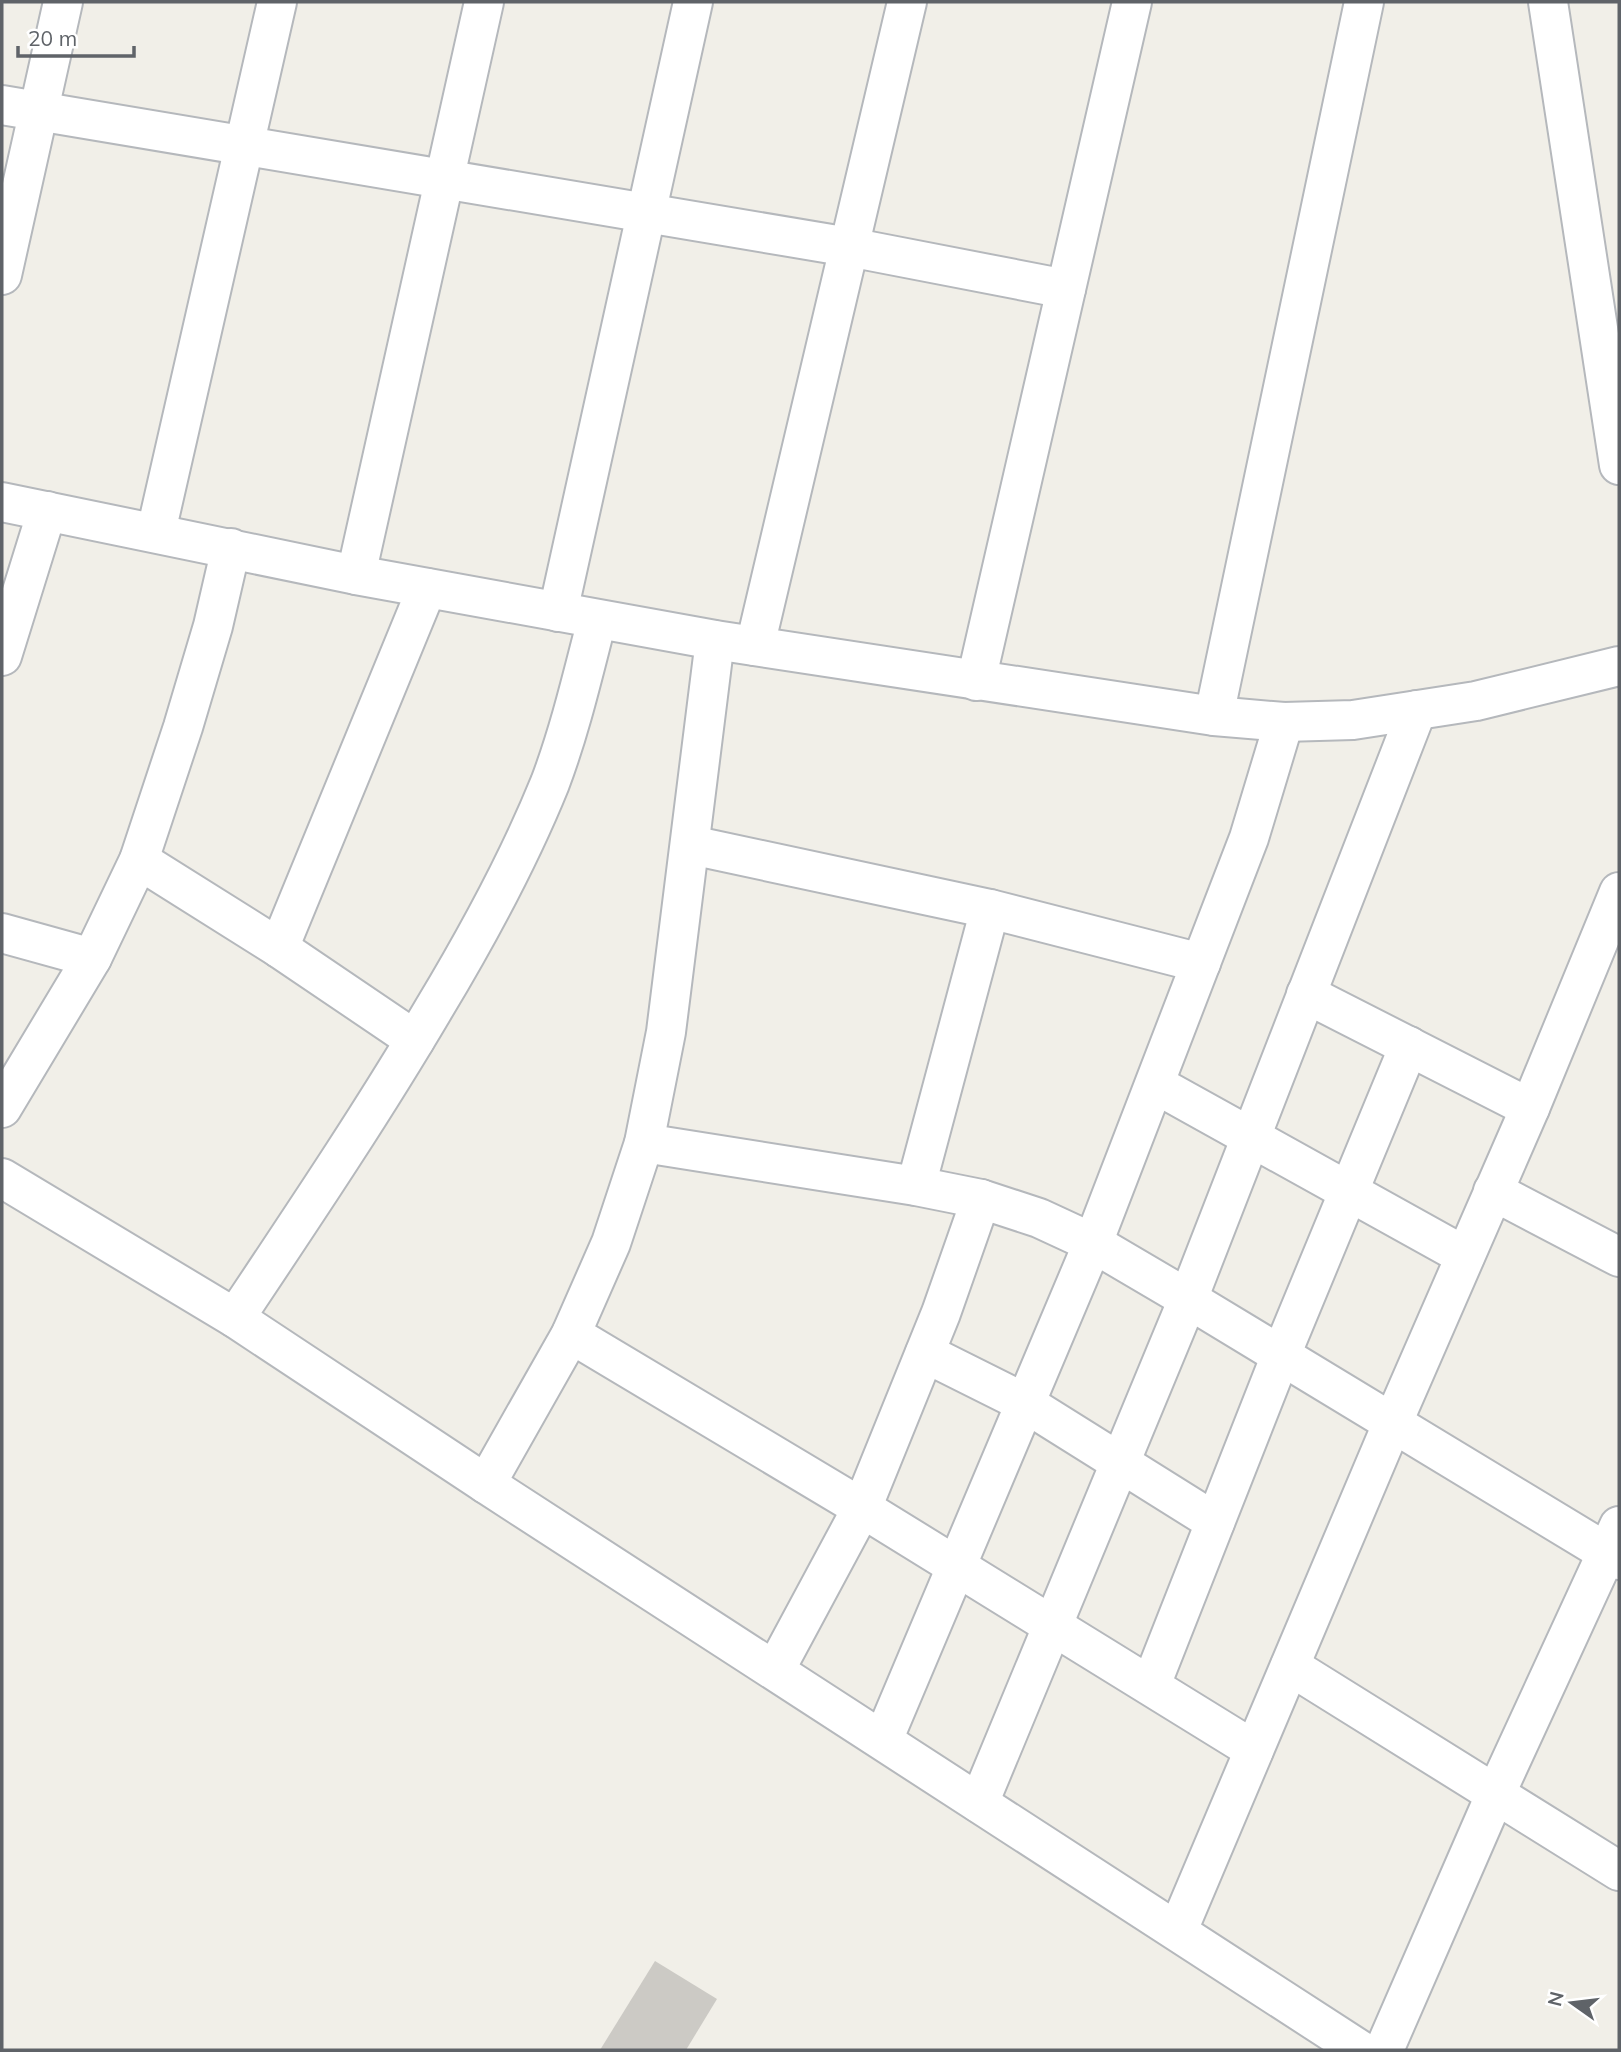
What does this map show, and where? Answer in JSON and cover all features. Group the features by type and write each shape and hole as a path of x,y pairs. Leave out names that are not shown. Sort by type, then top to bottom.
{"street":[{"path":"2,275 20,108 63,2"},
{"path":"156,532 277,2"},
{"path":"356,575 484,2"},
{"path":"558,612 693,2"},
{"path":"755,646 907,2"},
{"path":"976,681 1132,2"},
{"path":"1214,716 1364,2"},
{"path":"1548,2 1619,465"},
{"path":"20,108 849,247 1066,289"},
{"path":"2,502 356,575 597,620 1214,716 1284,722 1353,720 1476,701 1619,666"},
{"path":"2,656 47,511"},
{"path":"2,1108 92,958 139,860 213,626 231,548"},
{"path":"279,948 427,588"},
{"path":"234,1318 348,1149 415,1040 468,951 519,853 550,781 597,620"},
{"path":"486,1484 571,1334 611,1243 644,1143 666,1032 715,640"},
{"path":"979,1803 1188,1299 1417,710"},
{"path":"883,1740 1093,1243 1249,838 1284,722"},
{"path":"691,845 990,909 1201,963"},
{"path":"139,860 279,948 415,1040"},
{"path":"1178,1930 1393,1422 1530,1108 1619,892"},
{"path":"916,1186 990,909"},
{"path":"2,933 92,958"},
{"path":"1306,994 1530,1108"},
{"path":"1150,1685 1281,1354 1409,1046"},
{"path":"1154,1084 1465,1256"},
{"path":"644,1143 916,1186 981,1199 1039,1218 1093,1243 1393,1422 1615,1546 1496,1793 1384,2050"},
{"path":"2,1178 234,1318 1360,2050"},
{"path":"1493,1191 1619,1257"},
{"path":"775,1670 862,1507 925,1353 981,1199"},
{"path":"571,1334 862,1507 1254,1750"},
{"path":"925,1353 1025,1404 1215,1522"},
{"path":"1290,1666 1619,1871"}],"building":[{"path":"655,1961 717,1999 686,2050 600,2050"}]}
